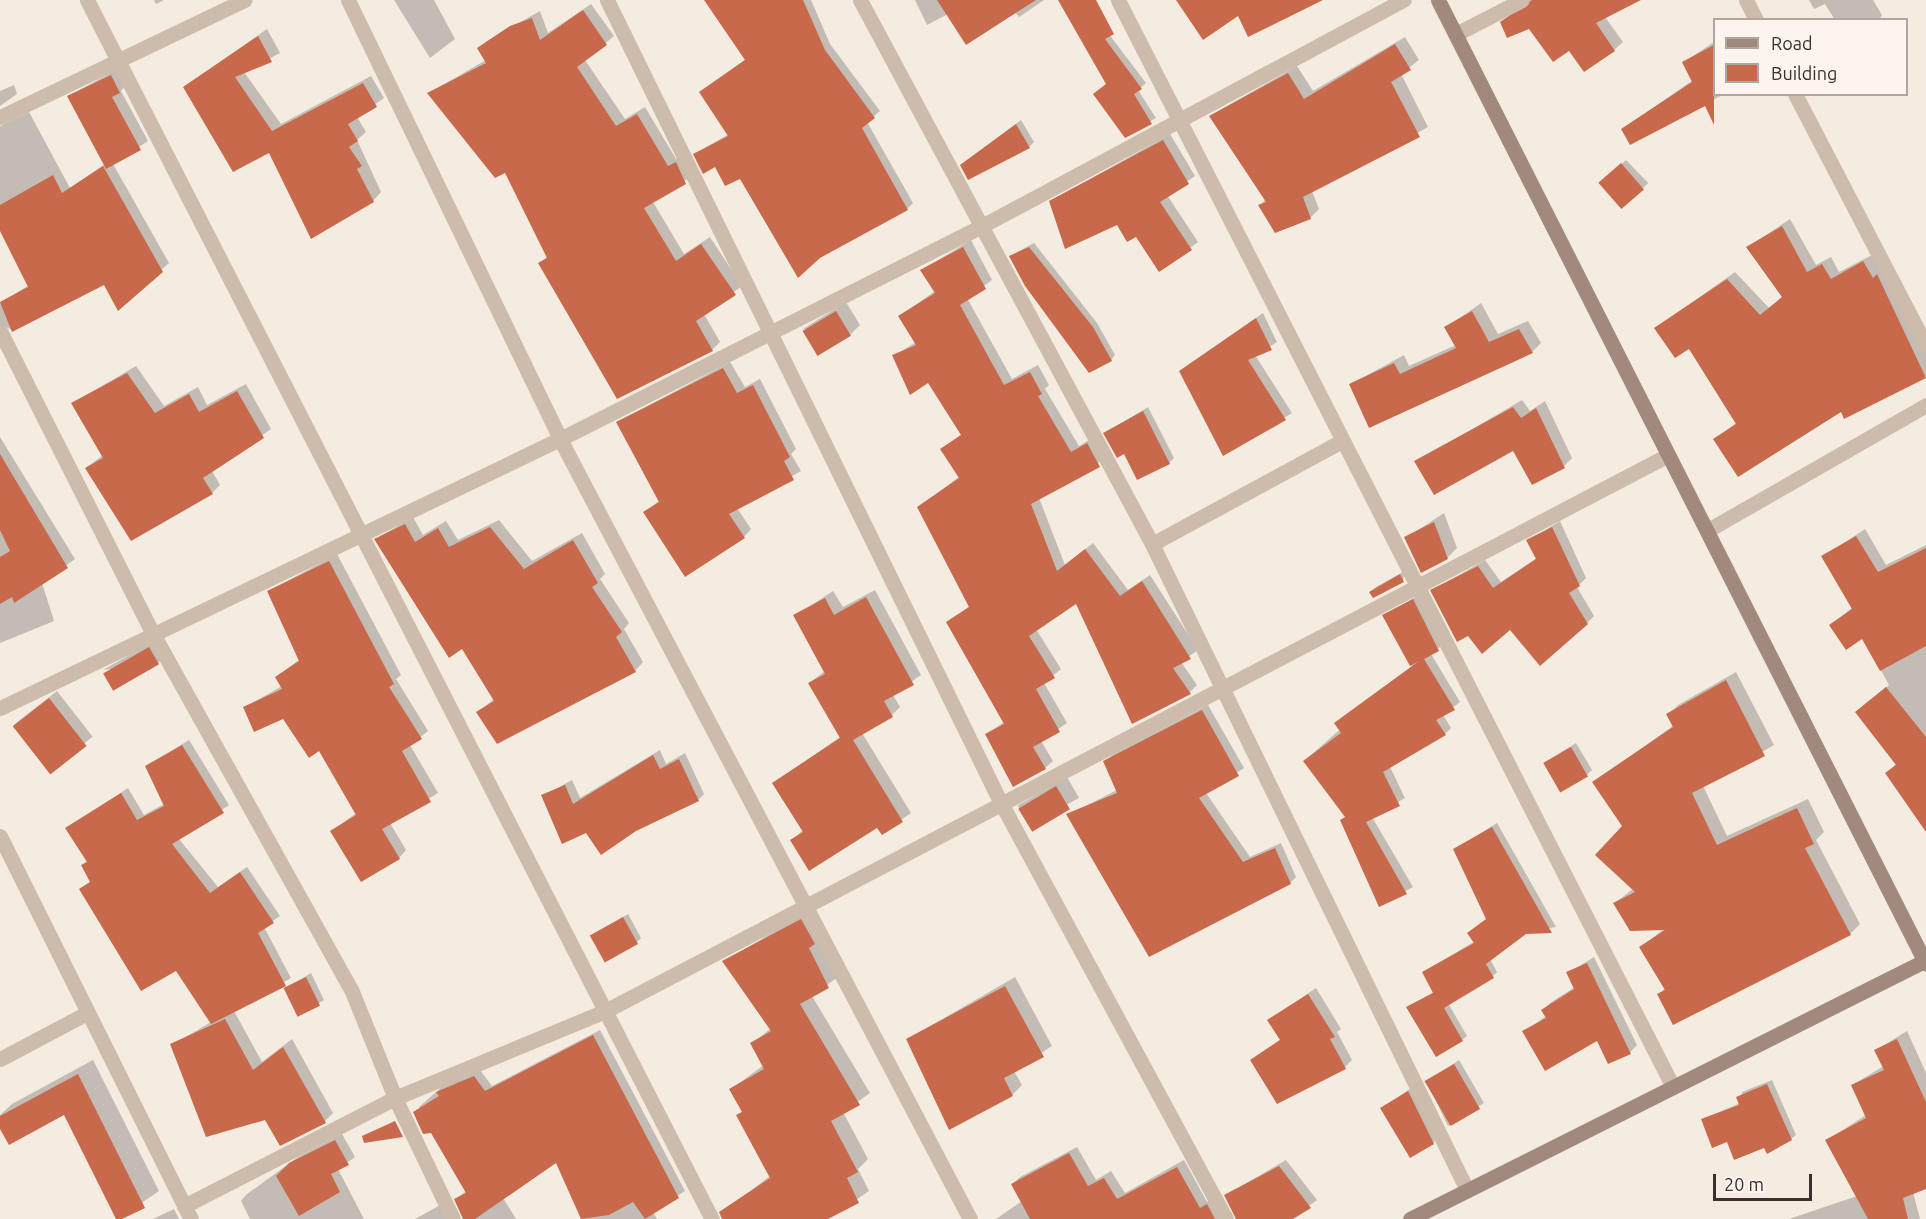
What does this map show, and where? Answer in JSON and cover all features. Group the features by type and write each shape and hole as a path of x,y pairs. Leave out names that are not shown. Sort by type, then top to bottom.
{"street":[{"path":"87,0 119,59 359,537 607,1010 712,1219"},
{"path":"0,117 244,0"},
{"path":"348,0 560,439 807,903 970,1219"},
{"path":"608,0 768,334 1000,801 1226,1219"},
{"path":"860,0 978,228 1152,544 1223,685 1467,1190"},
{"path":"1118,0 1341,442 1672,1084"},
{"path":"0,708 152,632 359,537 560,439 1180,124 1404,0"},
{"path":"1410,1219 1672,1084 1925,963 1438,0"},
{"path":"1456,34 1522,0"},
{"path":"1746,0 1755,18"},
{"path":"1796,96 1926,346"},
{"path":"0,331 152,632 351,989 394,1098 453,1219"},
{"path":"1708,530 1926,405"},
{"path":"1152,544 1341,442"},
{"path":"0,836 188,1213 394,1098 607,1010 1415,583 1668,455"},
{"path":"0,1059 87,1013"}],"building":[{"path":"704,0 803,0 825,50 875,118 862,128 908,210 820,258 798,278 740,179 725,186 715,167 703,174 693,154 728,136 699,92 745,60"},
{"path":"937,0 1036,0 966,45"},
{"path":"1058,0 1096,0 1114,34 1105,39 1142,89 1134,94 1152,124 1125,138 1093,94 1106,84"},
{"path":"1176,0 1323,0 1248,37 1238,16 1203,40"},
{"path":"1532,0 1641,0 1596,23 1615,51 1584,72 1569,51 1553,62 1529,29 1507,38 1500,22"},
{"path":"583,10 607,45 577,67 616,126 637,114 668,166 676,162 686,184 644,208 676,261 701,244 736,295 696,321 713,351 617,399 538,263 547,258 505,173 495,178 427,93 486,63 477,48 510,26 532,18 540,40"},
{"path":"258,36 272,62 235,77 272,131 363,83 377,107 348,124 358,141 349,147 362,166 357,169 374,202 311,239 269,153 233,172 183,87"},
{"path":"1395,44 1411,70 1391,82 1420,137 1303,197 1311,219 1275,233 1258,205 1266,202 1209,116 1288,73 1304,99"},
{"path":"1713,46 1714,125 1705,106 1630,145 1621,129 1692,82 1682,62"},
{"path":"111,75 120,93 112,97 141,150 106,169 67,96"},
{"path":"1016,124 1030,148 968,180 960,165"},
{"path":"1163,140 1189,184 1160,202 1192,250 1159,272 1136,237 1127,242 1117,225 1065,249 1049,201"},
{"path":"1621,163 1644,189 1621,209 1598,183"},
{"path":"103,166 163,272 118,311 104,285 12,332 0,302 28,287 0,231 0,205 53,175 62,193"},
{"path":"1782,226 1807,272 1822,264 1831,279 1863,261 1873,278 1877,274 1926,378 1844,419 1841,412 1738,477 1713,439 1736,424 1689,349 1675,358 1654,328 1727,279 1760,315 1782,297 1746,247"},
{"path":"963,247 986,289 960,305 1004,385 1030,372 1042,394 1038,396 1071,452 1087,443 1100,467 1031,504 1057,571 1085,549 1120,596 1142,581 1191,659 1173,668 1191,694 1132,724 1076,604 1029,636 1055,678 1036,689 1060,732 1033,747 1046,769 1013,787 985,734 1004,724 946,622 969,607 917,507 959,478 940,449 961,435 928,383 910,395 892,355 916,345 898,316 935,293 920,270"},
{"path":"1029,247 1093,327 1112,361 1089,373 1025,286 1009,256"},
{"path":"836,311 851,336 818,356 803,331"},
{"path":"1472,311 1489,342 1519,329 1533,353 1369,428 1349,384 1394,363 1400,374 1456,348 1444,327"},
{"path":"1256,318 1272,350 1248,360 1286,420 1223,456 1179,371"},
{"path":"723,368 737,393 753,385 790,457 784,461 794,480 729,514 745,538 685,577 643,512 659,502 616,422"},
{"path":"127,373 155,413 189,394 199,412 237,391 264,438 203,478 213,494 131,541 85,468 103,458 71,403"},
{"path":"1513,407 1521,418 1536,408 1565,468 1532,485 1513,451 1434,495 1414,461"},
{"path":"1143,411 1170,464 1137,480 1124,454 1117,458 1103,433"},
{"path":"0,454 68,568 14,603 12,597 0,604 0,557 10,551 0,530"},
{"path":"1434,522 1448,559 1421,573 1404,537"},
{"path":"405,524 415,542 438,528 449,547 490,527 524,569 573,540 598,583 592,587 622,632 616,637 636,672 497,744 476,712 494,701 462,649 449,658 374,539"},
{"path":"1552,527 1580,586 1569,593 1588,624 1540,666 1510,630 1482,654 1468,636 1457,642 1430,590 1478,566 1493,588 1536,559 1526,540"},
{"path":"1856,536 1878,572 1926,548 1926,646 1880,671 1862,639 1846,650 1829,625 1852,609 1821,556"},
{"path":"329,561 394,684 389,687 422,739 402,751 431,802 382,829 400,859 361,882 330,831 356,815 319,751 309,758 283,719 254,732 243,707 282,689 275,677 299,661 267,591"},
{"path":"1400,574 1404,582 1373,598 1369,592"},
{"path":"866,597 914,685 884,701 893,717 853,740 903,822 882,835 877,828 809,871 790,840 803,832 772,783 840,738 808,683 825,674 793,615 825,598 834,615"},
{"path":"1413,599 1439,651 1424,659 1455,710 1436,720 1446,735 1383,772 1400,806 1366,822 1407,894 1379,907 1340,820 1345,817 1303,761 1341,733 1334,723 1419,661 1410,666 1382,615"},
{"path":"149,647 159,664 113,691 103,674"},
{"path":"1726,680 1765,756 1692,793 1717,845 1797,808 1814,844 1805,848 1851,935 1673,1025 1657,994 1665,990 1639,947 1665,930 1630,931 1613,903 1635,892 1595,855 1622,826 1592,782 1673,727 1666,714"},
{"path":"1886,687 1926,737 1926,832 1885,773 1896,765 1855,712"},
{"path":"49,698 87,746 50,774 13,726"},
{"path":"1202,710 1239,776 1199,798 1243,862 1275,848 1291,884 1149,957 1066,814 1117,793 1103,761"},
{"path":"182,745 224,813 172,844 210,893 240,872 274,923 258,933 286,986 211,1024 176,971 141,991 79,889 90,882 81,865 87,862 65,828 121,793 137,820 164,806 145,766"},
{"path":"1571,747 1588,776 1560,792 1543,763"},
{"path":"653,755 660,769 679,759 699,801 636,831 601,855 586,833 562,844 541,795 565,785 573,804"},
{"path":"1056,786 1070,809 1032,832 1018,809"},
{"path":"1492,827 1552,933 1526,934 1486,964 1494,978 1444,1008 1463,1041 1436,1057 1406,1007 1433,993 1422,972 1474,943 1467,933 1486,919 1453,849"},
{"path":"623,917 638,944 605,963 590,935"},
{"path":"801,919 815,944 809,948 829,988 800,1004 860,1105 831,1121 858,1172 847,1178 859,1203 828,1219 722,1219 719,1212 770,1178 736,1115 742,1112 729,1089 764,1069 750,1043 771,1031 722,961"},
{"path":"1587,963 1631,1054 1608,1064 1597,1041 1545,1071 1522,1031 1546,1018 1541,1010 1574,989 1566,972"},
{"path":"306,977 320,1006 298,1017 284,988"},
{"path":"1005,986 1044,1057 1004,1078 1013,1096 949,1130 906,1039"},
{"path":"1308,994 1335,1037 1330,1039 1346,1069 1277,1104 1250,1060 1280,1040 1267,1020"},
{"path":"225,1019 253,1070 283,1047 326,1123 280,1146 265,1120 206,1137 170,1044"},
{"path":"593,1035 679,1198 645,1219 633,1202 609,1215 581,1219 556,1163 475,1219 463,1219 454,1199 466,1193 431,1133 423,1134 413,1112 439,1096 436,1092 474,1076 485,1091"},
{"path":"1897,1039 1926,1102 1926,1189 1903,1198 1908,1219 1868,1219 1825,1140 1866,1118 1851,1085 1884,1070 1874,1050"},
{"path":"1454,1064 1480,1109 1451,1126 1425,1081"},
{"path":"78,1074 145,1208 122,1219 116,1219 64,1115 9,1145 0,1129 0,1116"},
{"path":"1767,1084 1792,1140 1767,1154 1764,1148 1734,1160 1727,1142 1712,1148 1701,1119 1739,1105 1736,1097"},
{"path":"1408,1091 1434,1144 1410,1158 1380,1108"},
{"path":"395,1121 403,1137 364,1143 362,1136"},
{"path":"335,1140 349,1165 331,1174 340,1192 299,1216 276,1176 289,1163"},
{"path":"1069,1153 1088,1186 1104,1178 1117,1199 1177,1167 1200,1208 1207,1204 1215,1219 1030,1219 1011,1184"},
{"path":"1279,1166 1311,1208 1293,1219 1236,1219 1224,1195"}]}
